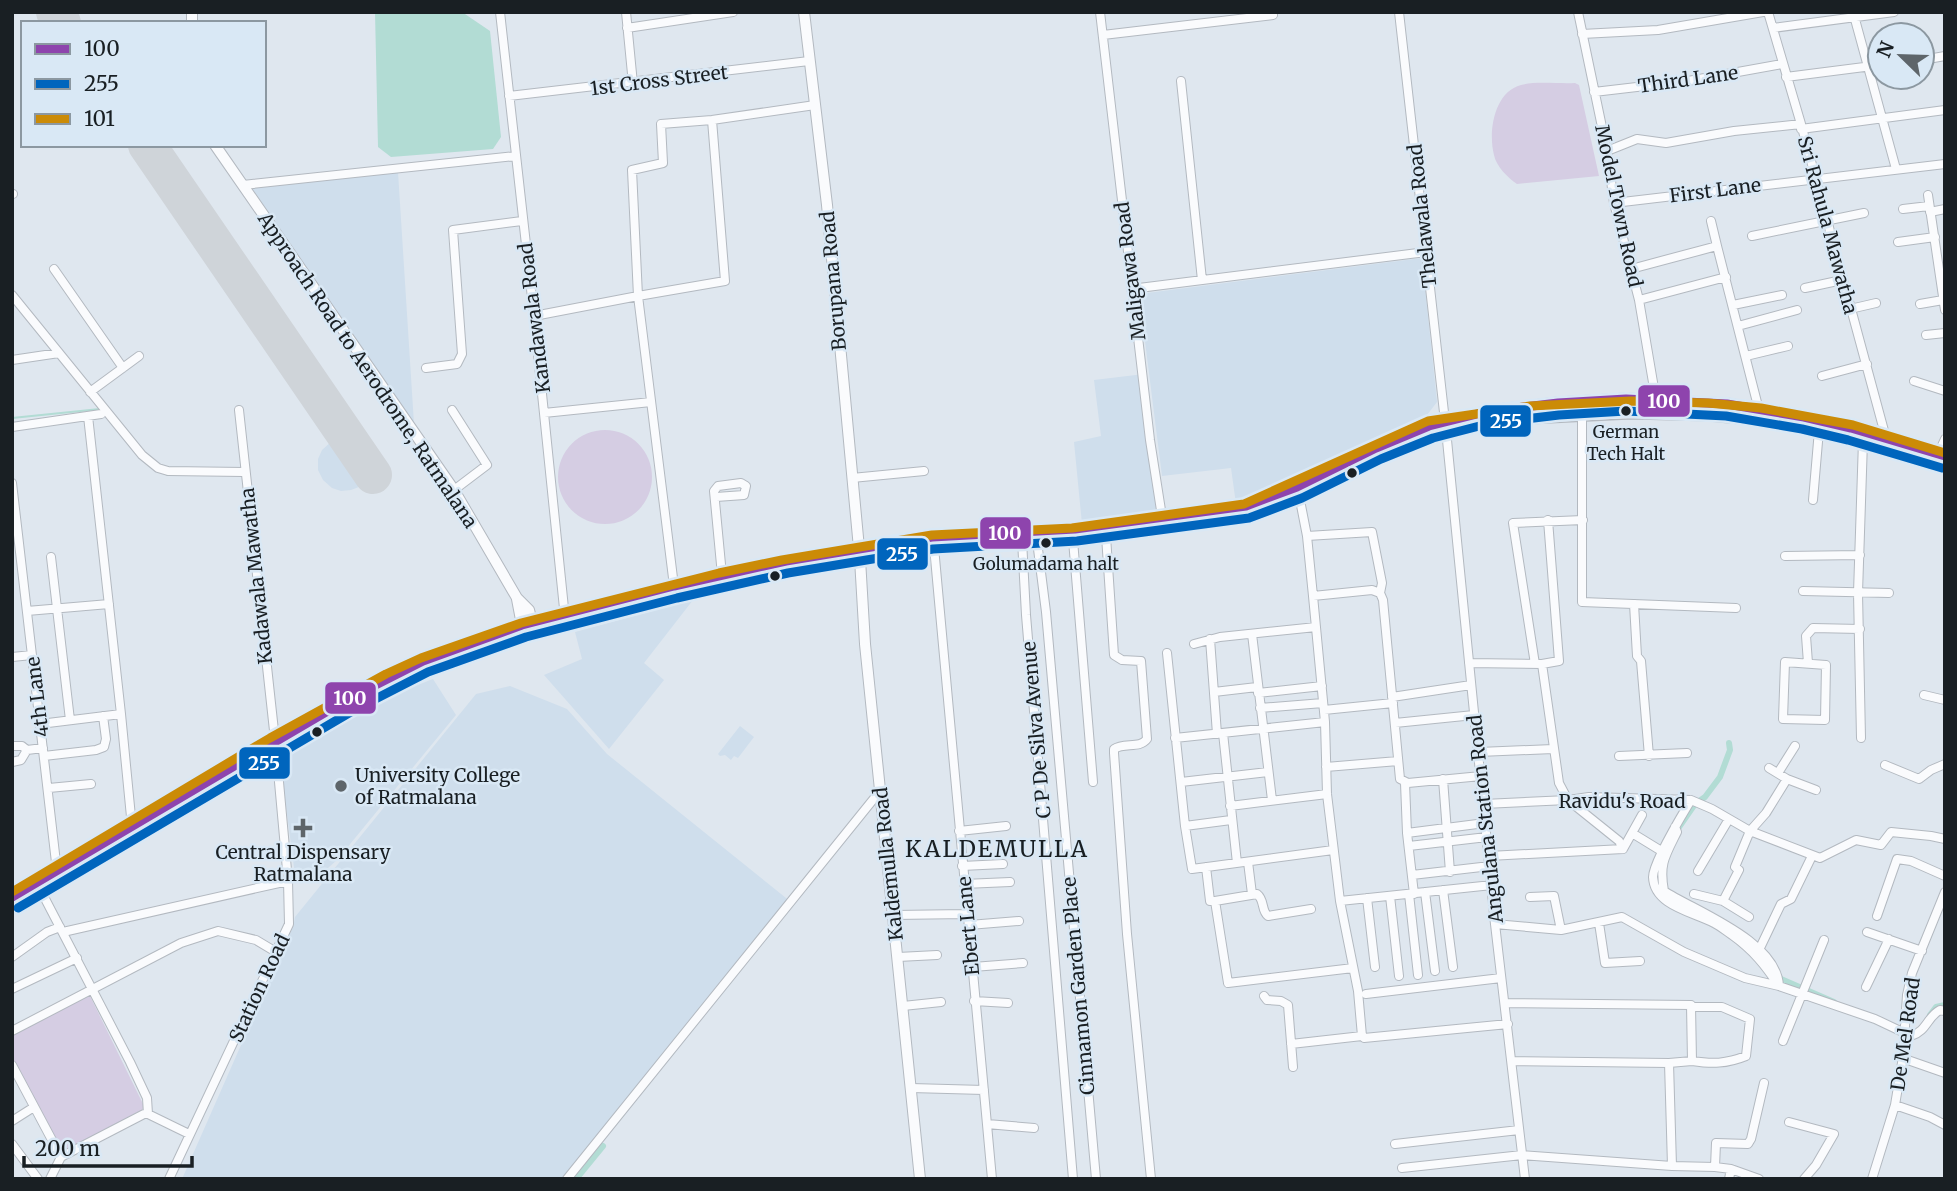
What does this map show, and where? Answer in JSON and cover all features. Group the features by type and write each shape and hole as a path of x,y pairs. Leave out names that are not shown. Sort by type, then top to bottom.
{"highway":[{"path":"565,619 932,537 1073,540 1247,516 1446,425 1489,411 1626,399 1693,402 1851,428 1941,455"},
{"path":"1446,425 1581,414 1760,415 1863,441 1945,466"},
{"path":"12,897 275,745 391,685 528,629 674,586 786,561 1022,538 1246,506 1298,491"},
{"path":"12,906 275,745"}],"main road":[{"name":"Borupana Road","path":"804,12 860,554"},
{"name":"Approach Road to Aerodrome, Ratmalana","path":"216,147 454,490 517,598 528,629"},
{"name":"Kaldemulla Road","path":"860,554 865,644 920,1179"}],"street":[{"name":"Kandawala Road","path":"500,12 565,619"},
{"path":"626,12 633,83"},
{"path":"627,28 733,12"},
{"name":"Maligawa Road","path":"1100,12 1131,289 1151,450 1164,529"},
{"name":"Thelawala Road","path":"1399,12 1446,425"},
{"name":"Model Town Road","path":"1578,12 1607,151 1614,202 1639,300 1656,400"},
{"path":"1582,34 1658,30 1765,12"},
{"name":"Sri Rahula Mawatha","path":"1765,12 1773,28 1816,178 1886,438"},
{"path":"1773,28 1854,15 1894,12"},
{"path":"1103,35 1273,15"},
{"path":"1854,15 1866,57"},
{"name":"1st Cross Street","path":"509,96 809,61"},
{"name":"Third Lane","path":"1594,92 1782,64"},
{"path":"1786,77 1866,67"},
{"path":"1181,81 1202,280"},
{"path":"1113,90 1131,289 1426,252"},
{"path":"1875,91 1896,169"},
{"path":"674,586 638,296 632,170 663,163 661,124 712,120 815,105"},
{"path":"1607,151 1637,139 1667,143 1734,131 1882,119 1945,110"},
{"path":"534,316 725,281 712,120"},
{"path":"243,185 515,156"},
{"name":"First Lane","path":"1614,202 1945,164"},
{"path":"1928,195 1945,310"},
{"path":"1903,209 1945,209"},
{"path":"1752,236 1864,213"},
{"path":"426,368 457,364 463,354 453,230 522,220"},
{"path":"1710,221 1760,415"},
{"path":"1898,242 1935,237"},
{"path":"1631,269 1717,246"},
{"path":"54,269 123,368"},
{"path":"1639,300 1726,277"},
{"path":"1805,288 1842,280"},
{"path":"1733,305 1782,295"},
{"path":"1920,304 1943,300"},
{"path":"13,301 142,455 158,468 168,471 244,472"},
{"path":"1850,309 1876,303"},
{"path":"1738,326 1797,310"},
{"path":"1926,335 1945,333"},
{"path":"1746,356 1788,346"},
{"path":"12,360 59,354"},
{"path":"90,392 139,356"},
{"path":"1822,376 1867,363"},
{"path":"1914,381 1945,391"},
{"path":"1582,401 1582,602 1736,608"},
{"path":"544,412 651,402"},
{"name":"Kadawala Mawatha","path":"239,410 275,745"},
{"path":"452,410 487,465 454,490"},
{"path":"12,427 101,414"},
{"path":"88,416 132,827"},
{"name":"Angulana Station Road","path":"1446,425 1495,924 1525,1179"},
{"path":"1814,500 1819,430"},
{"path":"1941,455 1945,439"},
{"path":"1861,738 1858,593 1863,441"},
{"path":"852,478 924,471"},
{"name":"4th Lane","path":"12,482 16,548 27,611 57,871"},
{"path":"1298,491 1307,536 1324,706 1327,794 1333,850 1362,1036"},
{"path":"716,498 714,502 722,575"},
{"path":"1583,520 1548,520 1512,525 1559,783 1568,800 1619,841 1623,849"},
{"path":"1469,663 1538,664 1559,660 1548,520"},
{"path":"1307,536 1373,532 1382,583 1376,592"},
{"path":"1106,536 1114,654 1122,660 1141,661 1147,739 1141,744 1120,745 1114,749 1114,753 1128,946 1151,1179"},
{"name":"C P De Silva Avenue","path":"1022,538 1025,604 1073,1179"},
{"path":"1073,540 1093,782"},
{"name":"Cinnamon Garden Place","path":"1037,541 1048,637 1096,1179"},
{"name":"Ebert Lane","path":"934,547 992,1179"},
{"path":"1785,556 1860,555"},
{"path":"51,557 69,720"},
{"path":"1802,591 1889,593"},
{"path":"1313,596 1376,592"},
{"path":"1376,592 1383,600 1400,779 1405,783 1481,776"},
{"path":"27,611 109,604"},
{"path":"1634,604 1637,656 1641,661 1649,756"},
{"path":"1194,644 1210,639 1316,627"},
{"path":"1808,663 1806,636 1812,628 1860,629"},
{"path":"1252,634 1272,800"},
{"path":"1210,639 1214,692 1237,863"},
{"path":"1167,653 1192,869 1333,850"},
{"path":"12,657 32,654"},
{"path":"1785,662 1808,663 1826,665 1826,719 1783,719 1785,662"},
{"path":"1260,708 1392,700 1471,685"},
{"path":"1214,692 1322,686"},
{"path":"1924,695 1945,700"},
{"path":"40,724 121,714"},
{"path":"1395,723 1474,715"},
{"path":"12,746 44,752 96,750 104,747 106,739 103,716"},
{"path":"1175,738 1325,722"},
{"name":"Station Road","path":"169,1179 289,924 288,881 275,745"},
{"path":"1778,773 1795,746"},
{"path":"1479,751 1553,749"},
{"path":"12,762 21,760 27,750"},
{"path":"1619,756 1687,753"},
{"path":"1326,768 1398,761"},
{"path":"1885,765 1919,779 1945,764"},
{"path":"1769,768 1787,779 1816,790"},
{"path":"1181,782 1268,772"},
{"path":"1443,779 1450,872"},
{"path":"1723,901 1739,870 1735,867 1750,831 1766,813 1787,779"},
{"path":"1405,783 1418,975"},
{"path":"48,788 91,784"},
{"path":"567,1179 880,790"},
{"path":"1230,806 1327,794"},
{"name":"Ravidu's Road","path":"1484,804 1589,797 1696,802 1750,831 1812,856"},
{"path":"1696,802 1663,852 1653,875 1656,890 1670,903 1714,923 1734,936 1779,979"},
{"path":"1623,849 1642,815"},
{"path":"1698,871 1730,818"},
{"path":"1185,826 1231,820"},
{"path":"1407,833 1485,823"},
{"path":"959,831 1006,826"},
{"path":"1676,830 1660,873 1664,891 1725,925 1759,950 1779,979"},
{"path":"1759,950 1781,904 1791,899 1812,856 1820,858 1856,839 1881,845 1891,832 1945,839"},
{"path":"1632,833 1663,852"},
{"path":"1409,846 1487,837"},
{"path":"1489,856 1623,849"},
{"path":"1877,916 1897,859 1945,876"},
{"path":"1248,862 1252,894"},
{"path":"962,866 1003,864"},
{"path":"1412,876 1490,866"},
{"path":"1206,867 1210,901 1252,894 1260,896 1268,916 1311,909"},
{"path":"12,957 47,932 288,881"},
{"path":"964,884 1010,882"},
{"path":"1339,901 1492,885"},
{"path":"40,889 142,1087 147,1098 148,1114"},
{"path":"1443,890 1453,967"},
{"path":"1425,892 1435,971"},
{"name":"De Mel Road","path":"1872,1179 1895,1105 1912,972 1945,892"},
{"path":"1694,894 1723,901 1749,916"},
{"path":"1390,896 1399,976"},
{"path":"1530,897 1554,896 1560,930"},
{"path":"1367,898 1374,967"},
{"path":"1216,901 1225,979 1230,984 1353,968"},
{"path":"1725,925 1735,908"},
{"path":"894,915 967,914"},
{"path":"1495,924 1560,930 1622,917 1684,952 1745,978 1779,979 1904,1029 1911,1036 1920,1033 1940,1010 1945,1012"},
{"path":"969,925 1019,921"},
{"path":"1599,923 1605,962 1640,961"},
{"path":"12,1031 181,943 218,931 256,940 276,952"},
{"path":"1867,932 1922,951"},
{"path":"1866,987 1889,939"},
{"path":"1783,1041 1824,940"},
{"path":"898,957 937,955"},
{"path":"12,989 77,958"},
{"path":"972,967 1023,963"},
{"path":"1366,993 1502,978"},
{"path":"1264,996 1272,1002 1281,1001 1288,1005 1293,1067"},
{"path":"974,1001 1007,1003"},
{"path":"903,1006 941,1002"},
{"path":"1504,1003 1722,1007 1750,1019 1746,1056 1727,1063 1512,1061"},
{"path":"1692,1006 1692,1061"},
{"path":"1291,1044 1508,1024"},
{"path":"1902,1058 1945,1073"},
{"path":"1669,1063 1672,1166"},
{"path":"12,1065 61,1157"},
{"path":"1715,1167 1716,1143 1748,1144 1751,1139 1764,1083"},
{"path":"911,1088 984,1090"},
{"path":"1895,1105 1930,1116 1945,1125"},
{"path":"12,1121 34,1107"},
{"path":"148,1114 189,1135"},
{"path":"50,1179 61,1157 148,1114"},
{"path":"1789,1122 1834,1134 1816,1165 1804,1179"},
{"path":"987,1124 1034,1128"},
{"path":"1395,1144 1519,1130"},
{"path":"12,1144 38,1179"},
{"path":"1402,1168 1522,1155 1715,1167 1731,1169 1759,1179"},
{"path":"1729,1179 1731,1169"}],"shaded area":[{"path":"375,12 462,12 490,31 501,137 493,149 391,157 378,147"},
{"path":"1521,85 1579,85 1599,176 1517,184 1503,171 1494,155 1492,135 1499,104 1512,89"},
{"path":"398,172 414,424 251,187"},
{"path":"1422,258 1437,402 1427,415 1236,504 1231,468 1162,476 1139,294"},
{"path":"1144,374 1159,515 1082,524 1074,442 1101,436 1094,380"},
{"path":"605,430 623,433 638,444 649,459 652,477 649,495 638,510 623,521 605,524 587,521 572,510 561,495 558,477 561,459 572,444 587,433"},
{"path":"332,441 364,485 341,491 332,488 323,480 318,470 318,459 322,450"},
{"path":"693,600 644,663 664,680 609,749 544,675 582,659 575,632"},
{"name":"University College of Ratmalana","path":"433,679 456,715 337,860 328,868 295,875 280,761 283,756 381,699"},
{"path":"510,686 567,709 607,754 791,902 567,1179 182,1179 293,927 295,917 476,694"},
{"path":"740,726 754,737 738,758 734,756 731,760 725,755 720,756 718,754"},
{"path":"90,996 145,1108 62,1154 12,1058 12,1033"}],"waterway":[{"path":"12,418 100,409"},
{"path":"167,475 182,475"},
{"path":"1677,830 1695,804 1705,797 1720,777 1730,750 1729,743"},
{"path":"1776,973 1781,979 1834,1002"},
{"path":"1930,1015 1936,1007 1945,1005"},
{"path":"576,1179 603,1146"}],"runway":[{"path":"55,12 61,21"},
{"path":"148,147 373,475"}],"transit line":[{"name":"100","path":"12,897 348,699 423,661 522,625 674,586 786,561 932,537 1075,529 1246,506 1297,487 1376,448 1429,426 1489,411 1558,403 1626,399 1727,404 1851,428 1945,456"},
{"name":"101","path":"12,892 270,738 386,674 421,658 521,623 719,573 932,535 1072,528 1244,504 1428,421 1530,406 1631,401 1708,403 1761,408 1853,425 1945,453"},
{"name":"255","path":"18,908 354,710 428,672 526,637 677,598 788,573 933,549 1077,541 1249,518 1302,498 1381,459 1433,438 1491,423 1559,415 1626,411 1726,416 1848,440 1942,468"}],"place":[{"name":"German Tech Halt","path":"1626,411"},
{"name":"Golumadama halt","path":"1046,543"},
{"name":"University College of Ratmalana","path":"341,786"},
{"name":"Central Dispensary Ratmalana","path":"303,828"}],"district":[{"name":"KALDEMULLA","path":"997,849"}]}
